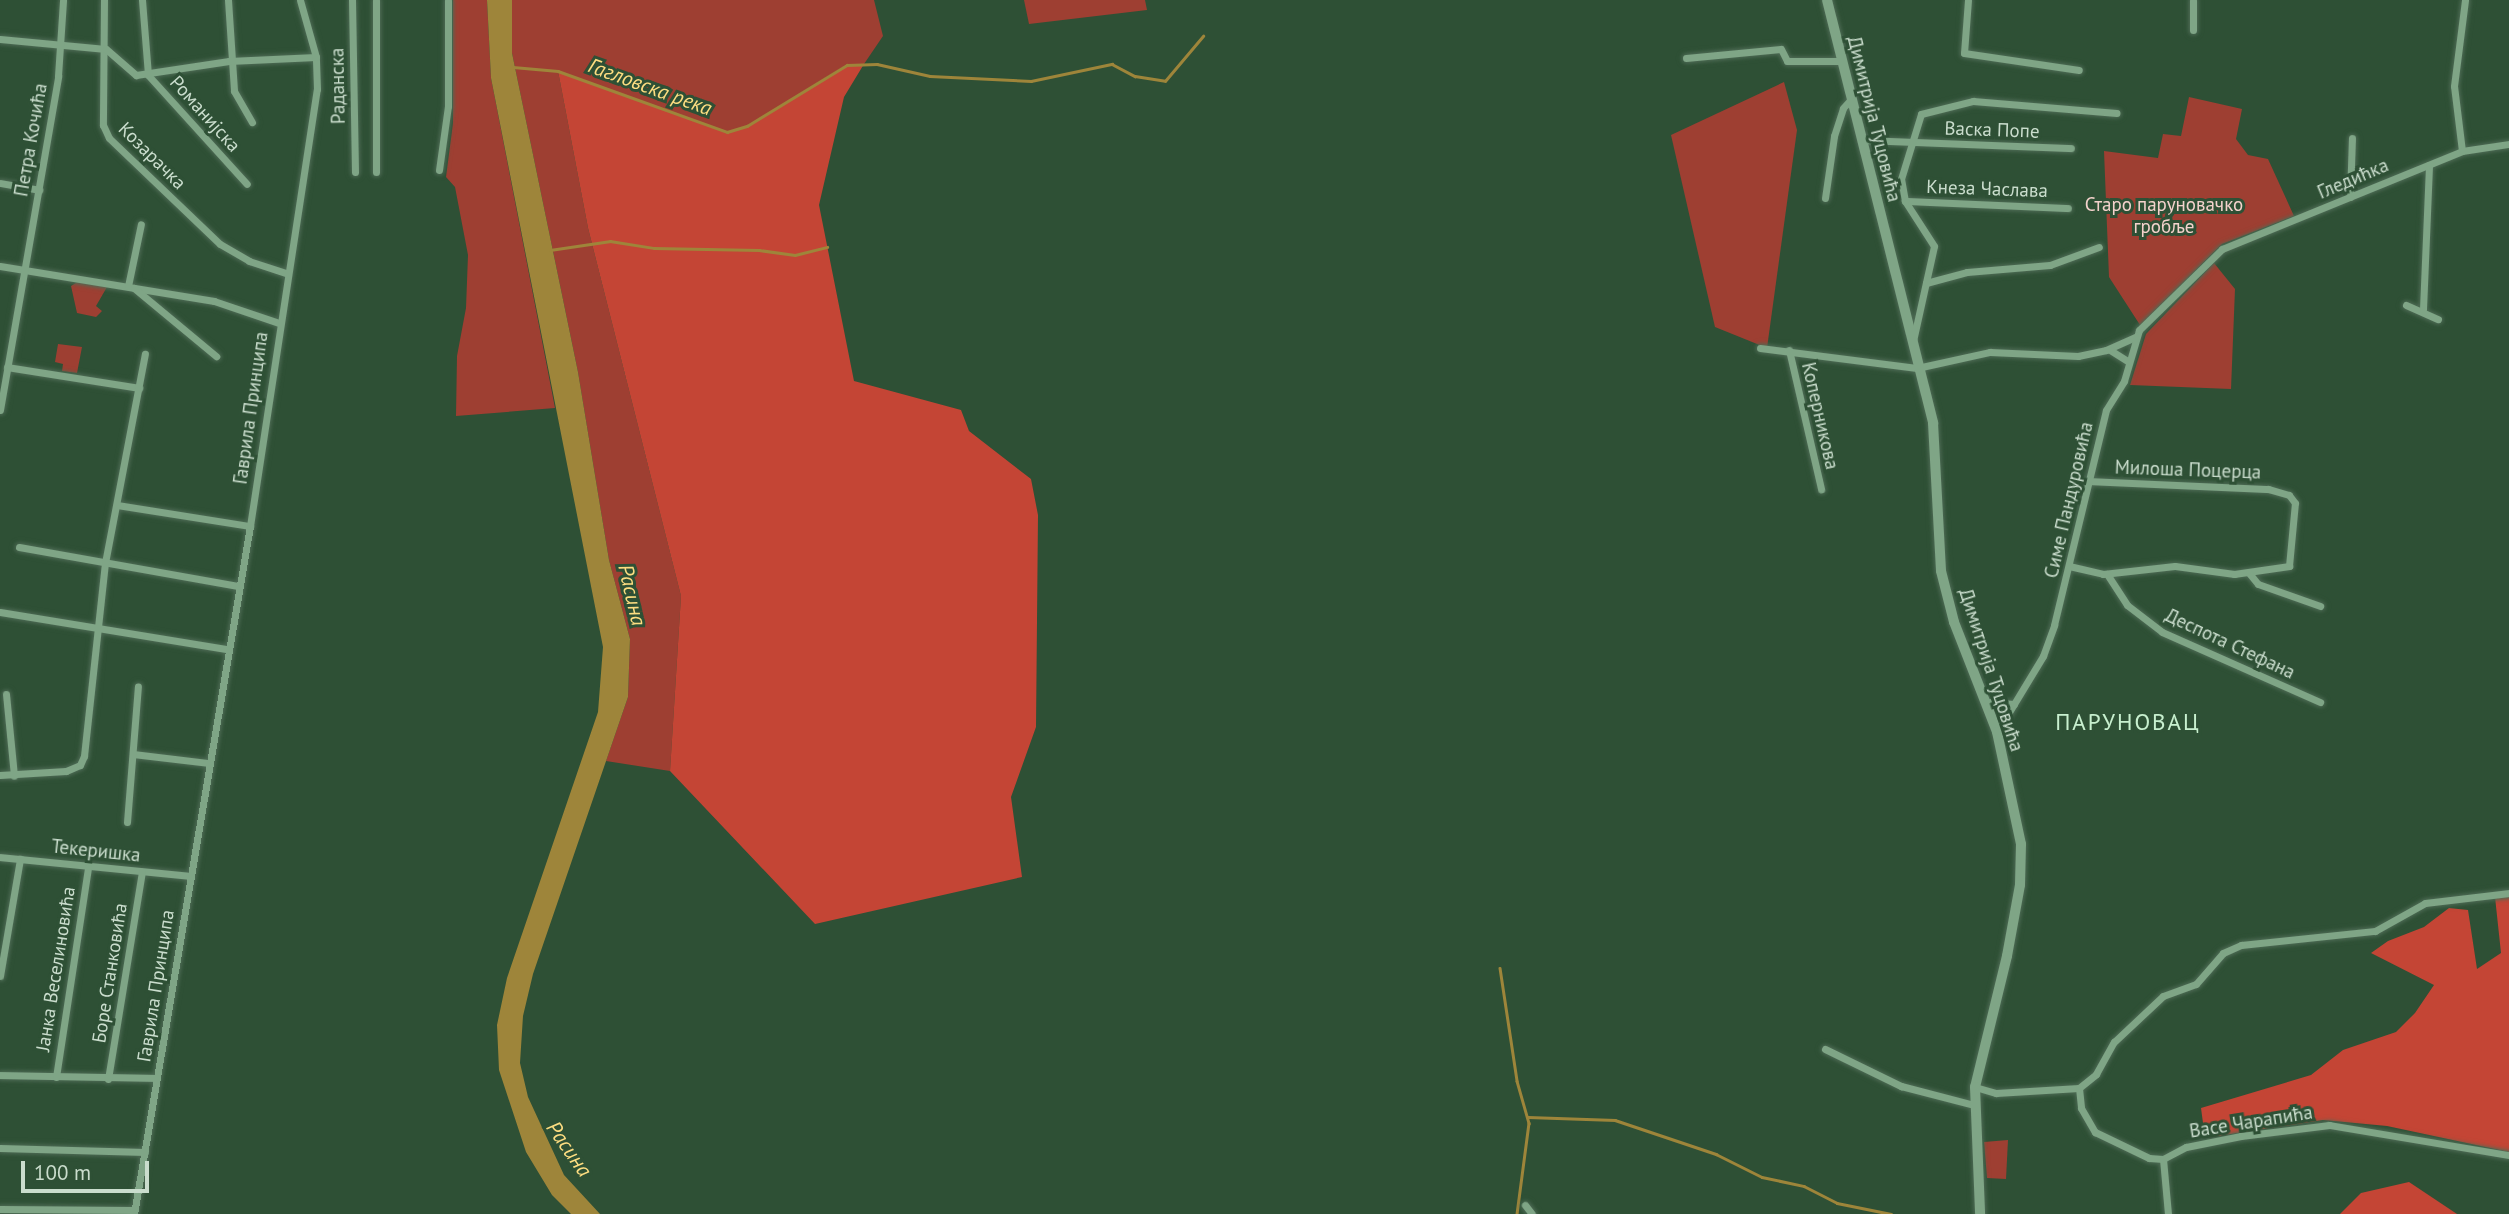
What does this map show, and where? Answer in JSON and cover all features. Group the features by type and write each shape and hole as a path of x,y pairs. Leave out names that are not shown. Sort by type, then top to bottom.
{"street":[{"name":"Петра Кочића","path":"0,410 62,45 63,0"},
{"name":"Козарачка","path":"104,0 106,49 103,125 109,138 220,244 249,261 286,273"},
{"path":"142,0 148,75 229,61 316,57"},
{"path":"228,0 229,61 238,104 252,122"},
{"name":"Гаврила Принципа","path":"134,1212 226,649 250,526 286,273 317,89 316,57 300,0"},
{"name":"Раданска","path":"352,0 355,172"},
{"name":"Раданска","path":"376,0 376,172"},
{"path":"439,170 448,106 448,0"},
{"name":"Димитрија Туцовића","path":"1827,0 1936,440 1941,571 1954,622 1997,732 2021,844 2020,885 1975,1087 1980,1214"},
{"path":"1968,0 1962,41 1966,54 2079,70"},
{"path":"2192,0 2193,30"},
{"path":"2462,151 2454,86 2465,0"},
{"path":"0,39 106,49"},
{"path":"1686,58 1781,48 1787,61 1842,61"},
{"name":"Романијска","path":"106,49 131,72 148,75 247,184"},
{"path":"1825,198 1834,136 1843,108 1851,99"},
{"path":"1912,345 1934,246 1905,201 1901,178 1921,114 1951,103 2116,113"},
{"path":"2350,197 2352,138"},
{"name":"Васка Попе","path":"1861,140 2071,148"},
{"name":"Гледићка","path":"2135,337 2213,255 2462,151 2509,144"},
{"path":"2423,309 2429,165"},
{"path":"0,183 39,190"},
{"name":"Кнеза Часлава","path":"1905,201 2068,208"},
{"path":"131,287 141,224"},
{"path":"1926,283 1967,272 2050,265 2099,247"},
{"path":"0,266 229,304 279,323"},
{"path":"131,287 216,356"},
{"path":"2406,305 2423,309 2438,319"},
{"path":"2106,351 2135,337"},
{"name":"Симе Пандуровића","path":"1997,732 2043,656 2069,566 2085,481 2106,410 2124,381 2135,337"},
{"name":"Коперникова","path":"1760,348 1917,368"},
{"name":"Коперникова","path":"1789,350 1821,489"},
{"path":"1917,368 1976,353 2009,352 2053,358 2106,351 2120,352 2129,362"},
{"path":"0,775 14,776 80,765 106,563 145,354"},
{"path":"7,367 139,388"},
{"name":"Милоша Поцерца","path":"2085,481 2268,489 2289,495 2295,503 2289,566 2249,573"},
{"path":"117,505 250,526"},
{"path":"19,547 237,586"},
{"path":"2069,566 2107,574 2175,566 2249,573 2258,584 2320,606"},
{"name":"Деспота Стефана","path":"2107,574 2127,605 2155,627 2320,702"},
{"path":"0,612 226,649"},
{"path":"127,822 138,686"},
{"path":"6,694 14,776"},
{"path":"1987,702 2015,704"},
{"path":"133,754 209,762"},
{"name":"Текеришка","path":"0,857 190,876"},
{"path":"0,976 20,859"},
{"name":"Јанка Веселиновића","path":"55,1077 88,867"},
{"name":"Боре Станковића","path":"108,1079 142,872"},
{"path":"1975,1087 1996,1093 2078,1088 2096,1074 2114,1042 2163,996 2196,984 2223,953 2261,942 2375,931 2425,903 2509,893"},
{"path":"1825,1049 1901,1086 1974,1105"},
{"path":"0,1075 156,1078"},
{"path":"2078,1088 2081,1108 2095,1132 2137,1154 2163,1158 2168,1214"},
{"name":"Васе Чарапића","path":"2163,1158 2186,1147 2329,1125 2509,1155"},
{"path":"0,1148 145,1152"},
{"path":"1525,1205 1532,1214"},
{"path":"0,1209 25,1212 134,1212"}],"green space":[{"path":"453,0 487,0 491,78 555,408 456,416 457,356 466,308 468,255 455,187 446,177 453,123"},
{"path":"512,0 874,0 883,36 864,64 846,65 747,126 727,132 558,71 588,228 681,596 670,771 606,761 628,697 630,639 609,560 578,372 512,53"},
{"path":"1024,0 1145,0 1147,10 1029,24"},
{"path":"1784,82 1797,130 1767,348 1715,327 1671,135"},
{"name":"Старо паруновачко гробље","path":"2189,97 2242,109 2236,139 2248,155 2268,159 2294,216 2222,244 2140,325 2109,277 2104,151 2158,158 2163,134 2181,136"},
{"path":"2214,263 2235,289 2231,389 2130,385 2146,334"},
{"path":"79,281 107,287 96,306 102,311 96,317 77,313 71,286"},
{"path":"58,344 82,347 77,373 62,371 63,364 55,362"},
{"path":"2008,1140 2006,1179 1987,1178 1984,1142"}],"shaded area":[{"path":"487,0 512,0 512,53 578,372 609,560 630,639 628,697 533,974 523,1016 520,1063 528,1097 564,1175 600,1214 571,1214 552,1195 526,1152 499,1070 497,1025 507,978 598,712 603,647 491,78"},
{"path":"864,64 844,97 819,205 854,381 961,410 969,431 1031,479 1038,515 1036,727 1011,797 1022,877 815,924 670,771 681,596 588,228 558,71 727,132 747,126 847,65"},
{"path":"2495,897 2509,897 2509,1152 2387,1126 2323,1120 2205,1138 2201,1108 2311,1075 2343,1050 2396,1032 2415,1013 2434,985 2371,953 2388,941 2424,927 2449,908 2468,910 2477,969 2501,953"},
{"path":"2409,1182 2457,1214 2340,1214 2361,1193"}],"waterway":[{"name":"Гагловска река","path":"513,67 558,71 727,132 747,126 847,65 877,64 930,76 1031,81 1112,64 1135,76 1165,81 1203,36"},
{"path":"550,250 610,241 654,248 759,250 795,255 827,247"},
{"path":"1500,968 1517,1081 1529,1123 1517,1214"},
{"path":"1528,1117 1615,1120 1716,1154 1762,1177 1804,1186 1837,1203 1891,1214"}],"district":[{"name":"ПАРУНОВАЦ","path":"2128,722"}],"water label":[{"name":"Расина","path":"632,595"},
{"name":"Расина","path":"569,1149"}]}
